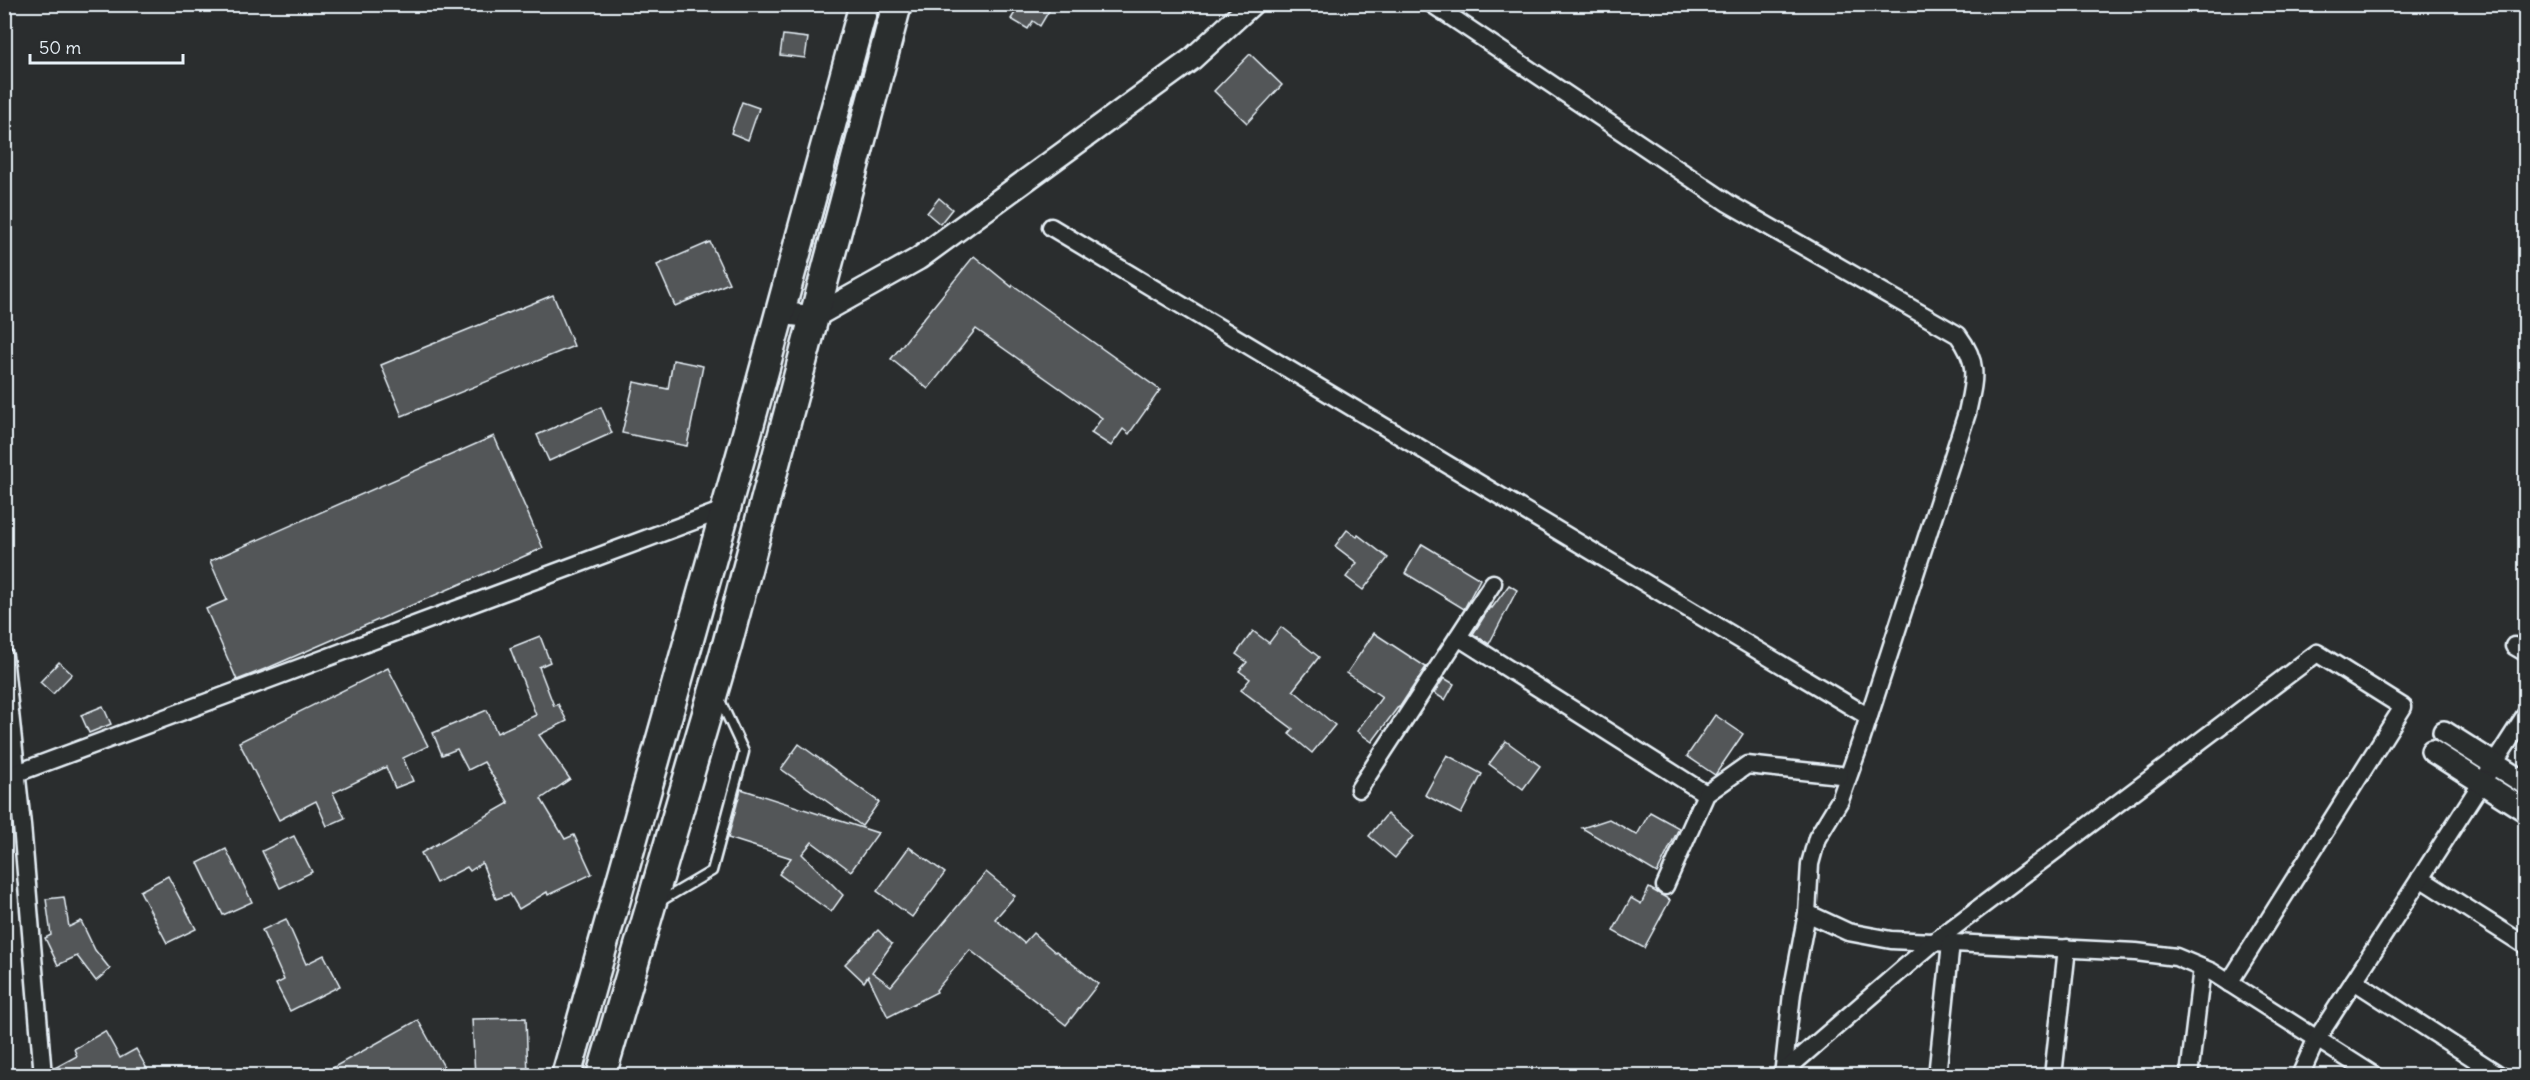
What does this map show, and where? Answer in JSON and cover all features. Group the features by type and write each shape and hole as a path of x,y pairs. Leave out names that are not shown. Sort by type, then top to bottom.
{"highway":[{"path":"566,1076 726,510 864,4"},
{"path":"601,1076 714,688 897,4"}],"street":[{"path":"780,312 814,316 918,259 1192,59 1252,4"},
{"path":"1432,4 1728,203 1958,335 1969,350 1974,364 1974,381 1967,413 1869,717 1840,800 1817,838 1810,864 1807,913 1792,993 1782,1074"},
{"path":"1052,227 1869,717"},
{"path":"16,773 726,510"},
{"path":"1359,789 1493,583"},
{"path":"1458,637 1706,794"},
{"path":"1782,1074 1934,942 2317,653 2403,707 2229,983"},
{"path":"4,656 43,1076"},
{"path":"2300,1076 2316,1040 2526,714"},
{"path":"2444,732 2526,784"},
{"path":"2432,751 2526,811"},
{"path":"1665,886 1706,794 1747,765 1840,775"},
{"path":"2420,878 2526,946"},
{"path":"1807,913 1848,932 1892,940 2067,948 2176,957 2229,983 2316,1040 2345,1054 2375,1076"},
{"path":"1937,1076 1951,943"},
{"path":"2053,1076 2067,948"},
{"path":"2188,1076 2202,968"},
{"path":"2354,981 2501,1076"}],"lane":[{"path":"650,908 712,871 744,752 714,688"}],"building":[{"path":"1004,4 1053,4 1040,26 1033,21 1028,29 1011,19 1016,11"},
{"path":"783,35 808,38 805,58 780,55"},
{"path":"1250,54 1282,85 1247,123 1214,91"},
{"path":"742,102 759,108 748,140 731,133"},
{"path":"939,198 952,209 940,224 927,213"},
{"path":"710,242 729,283 675,306 657,265"},
{"path":"974,256 1012,287 1013,285 1160,390 1129,434 1123,429 1111,446 1091,433 1102,418 976,329 928,389 891,359"},
{"path":"553,295 574,346 402,416 381,365"},
{"path":"673,360 703,366 687,446 622,433 634,382 668,389"},
{"path":"601,407 612,433 549,461 537,435"},
{"path":"494,436 543,548 237,680 206,609 227,600 210,561"},
{"path":"1347,530 1357,537 1358,535 1388,558 1363,590 1346,577 1357,563 1335,546"},
{"path":"1422,544 1480,579 1464,609 1405,573"},
{"path":"1509,585 1517,590 1489,644 1473,634 1490,607 1492,608"},
{"path":"1281,627 1319,657 1293,690 1335,725 1312,753 1289,734 1293,729 1241,690 1250,679 1239,671 1247,662 1236,654 1253,631 1269,643"},
{"path":"1374,633 1426,667 1399,708 1372,742 1357,731 1382,697 1347,673"},
{"path":"540,636 550,662 539,667 554,706 558,704 567,721 539,735 570,779 541,799 565,839 574,835 592,874 548,895 547,892 519,909 510,894 496,899 482,863 470,871 467,867 436,883 421,853 509,803 484,762 468,770 457,749 442,755 433,733 487,710 497,733 536,715 510,648"},
{"path":"59,662 72,674 53,694 40,682"},
{"path":"388,668 428,746 403,758 413,781 395,788 386,767 333,793 345,818 327,826 316,801 279,820 239,742"},
{"path":"1444,678 1454,684 1445,700 1434,693"},
{"path":"103,706 111,724 89,733 81,715"},
{"path":"1715,715 1743,734 1715,775 1687,756"},
{"path":"1506,741 1540,766 1523,789 1489,764"},
{"path":"799,744 879,802 862,826 781,769"},
{"path":"1447,755 1482,774 1461,814 1425,795"},
{"path":"741,789 878,833 851,871 812,842 802,854 843,895 831,912 779,874 791,858 728,838"},
{"path":"1650,812 1679,828 1657,873 1582,828 1609,819 1637,835"},
{"path":"1387,814 1413,836 1395,858 1369,836"},
{"path":"294,836 312,872 280,888 262,851"},
{"path":"909,847 945,873 912,917 877,891"},
{"path":"226,849 252,902 223,915 198,863"},
{"path":"986,872 1015,896 995,919 1024,943 1033,933 1098,984 1066,1025 970,950 936,990 937,992 888,1017 868,976 864,982 845,964 878,930 892,944 872,972 891,986"},
{"path":"168,876 196,929 167,943 140,891"},
{"path":"1649,888 1670,900 1644,948 1613,931 1631,898 1641,904"},
{"path":"64,897 69,927 81,921 95,950 110,969 96,981 77,956 58,965 45,938 51,935 46,899"},
{"path":"286,919 306,964 324,955 340,986 290,1011 276,984 284,980 262,930"},
{"path":"526,1018 528,1076 475,1076 472,1019"},
{"path":"418,1020 449,1076 318,1076"},
{"path":"105,1031 120,1058 136,1049 151,1076 53,1076 53,1069 77,1056 74,1049"}]}
